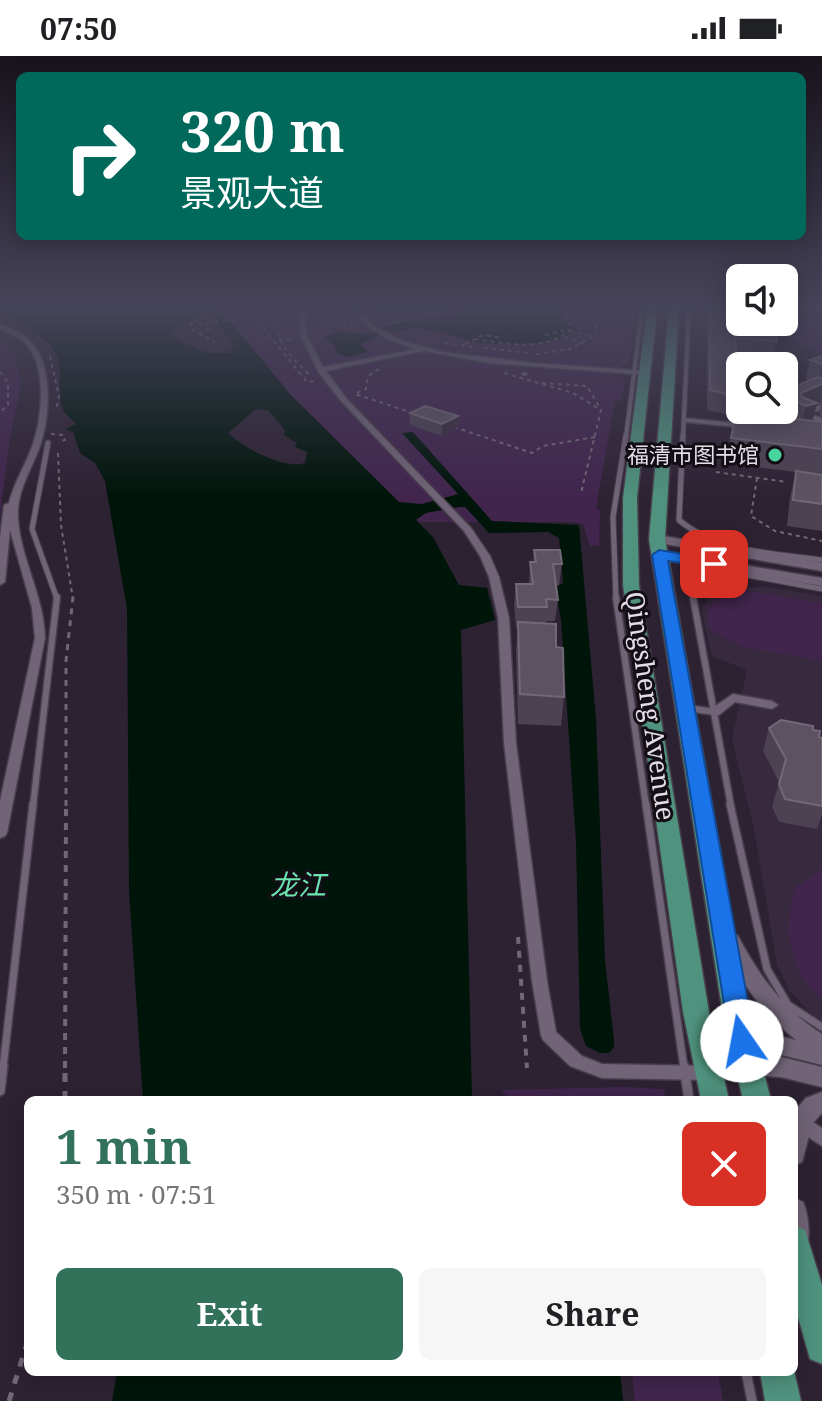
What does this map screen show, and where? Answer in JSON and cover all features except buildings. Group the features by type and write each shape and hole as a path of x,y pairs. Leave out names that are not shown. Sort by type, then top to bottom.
{"main road":[{"name":"Qingsheng Avenue","path":"641,372 630,498 631,585 701,1038 714,1096"},
{"name":"Qingsheng Avenue","path":"670,372 658,547 742,1041 756,1096"},
{"path":"798,1257 822,1347"},
{"path":"778,1376 783,1401"}],"street":[{"path":"0,582 11,484 33,437 37,388 33,372"},
{"path":"0,833 40,638 39,610 12,516 19,484 48,441 44,388 40,372"},
{"path":"322,372 335,391 446,504 477,541 500,593 509,650 508,720 549,1035 576,1061 602,1071 684,1074 707,1068 748,1065 781,1067 822,1077"},
{"path":"822,406 803,414 822,421"},
{"path":"686,420 761,427"},
{"path":"658,547 822,567"},
{"path":"658,547 822,582"},
{"path":"715,712 733,698 772,705"},
{"path":"722,920 741,963 766,1000 779,1016 822,1046"},
{"path":"701,1038 774,1044 822,1056"},
{"path":"798,1133 800,1122 814,1105 822,1102"},
{"path":"800,1122 822,1138"}],"lane":[{"path":"641,372 615,496 611,541 616,596 688,1096"},
{"path":"687,372 679,520 689,531 729,545 822,560"},
{"path":"0,1091 57,598 32,529 48,441"},
{"path":"822,589 726,571 696,573 690,581 740,857 767,969 788,1005 822,1027"},
{"path":"685,708 715,712"},
{"path":"747,1376 752,1401"}],"path":[{"path":"0,372 8,383 8,405 0,412"},
{"path":"297,372 307,382 315,381"},
{"path":"360,375 368,376 375,372"},
{"path":"503,373 533,377"},
{"path":"368,376 366,389 355,394 414,414"},
{"path":"523,376 584,398 601,410"},
{"path":"538,383 587,386 601,410 581,493"},
{"path":"443,423 532,453 543,446 595,437"},
{"path":"48,441 58,453 61,525 73,598 66,661 65,1096"},
{"path":"716,472 787,482"},
{"path":"757,478 751,516 755,521 775,531 822,541"},
{"path":"9,1401 24,1353"}],"shaded area":[{"path":"0,372 18,372 21,385 10,437 0,516"},
{"path":"272,372 620,372 619,377 625,379 621,401 615,400 596,509 600,510 599,546 590,546 583,524 573,522 419,522 290,394"},
{"path":"768,587 822,596 822,1021 813,1016 789,990 777,965 754,829 732,739 747,670 712,656 702,608 713,595 734,588"},
{"path":"739,590 822,603 822,661 744,647 712,631 707,616 712,604"},
{"path":"822,869 822,999 801,975 789,933 796,887"},
{"path":"623,1087 664,1089 665,1096 506,1096 501,1090"},
{"path":"632,1376 719,1376 723,1401 635,1401"}],"water":[{"name":"龙江","path":"60,372 272,372 290,394 399,502 422,504 458,494 402,433 413,432 492,521 579,525 596,719 605,960 614,1040 614,1047 609,1053 600,1053 586,1046 580,1029 576,842 561,620 555,588 563,583 559,538 548,532 489,533 465,507 459,507 426,513 416,520 433,537 459,585 487,588 495,620 461,630 472,1096 143,1096 129,891 127,609 105,481 95,463 80,453 73,432 65,429 76,424 63,410","holes":["256,409 268,410 285,430 284,435 297,443 295,447 307,452 305,463 276,461 254,451 228,433"]},
{"path":"116,1376 620,1376 623,1401 112,1401"}],"place":[{"name":"福清市图书馆","path":"775,455"}],"route":[{"path":"714,564 659,555 742,1041"}]}
